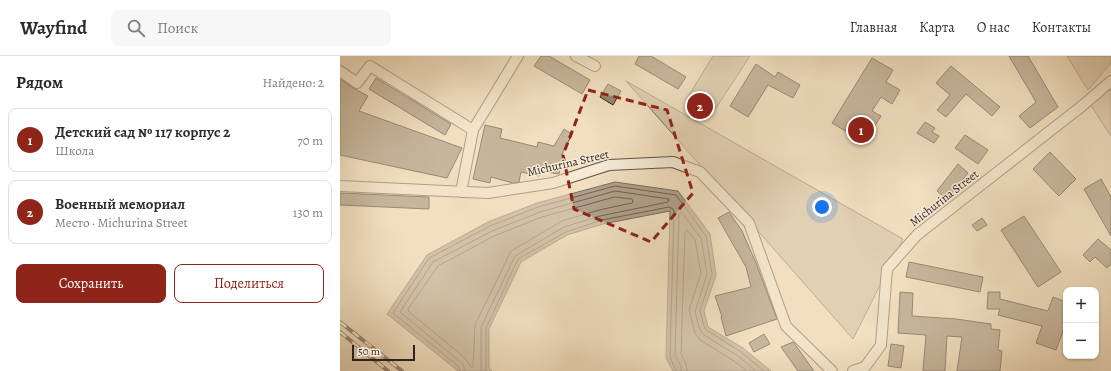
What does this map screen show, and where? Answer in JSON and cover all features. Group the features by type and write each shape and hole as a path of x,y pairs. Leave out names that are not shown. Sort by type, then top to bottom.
{"street":[{"path":"461,192 473,130 518,56"},
{"path":"576,56 595,66"},
{"path":"340,71 357,83 370,66 473,130"},
{"name":"Michurina Street","path":"853,371 865,367 881,345 887,269 917,235 1082,106 1111,81"},
{"name":"Michurina Street","path":"340,186 488,193 553,183 609,166 673,162 700,172 749,223 786,326 832,371"}],"highlighted area":[{"path":"588,90 667,110 693,193 651,242 574,209 563,155"}],"shaded area":[{"path":"713,56 750,56 710,117 686,100"},
{"path":"1067,56 1111,56 1111,63 1088,90"},
{"path":"626,81 903,239 853,339"},
{"path":"1111,89 1111,136 1090,104"}],"water":[{"path":"615,182 678,191 710,234 716,275 704,311 708,327 743,348 771,371 673,371 666,358 670,211 603,224 567,235 521,262 489,329 489,368 492,371 458,371 387,314 427,255 488,222 537,203"}],"building":[{"path":"541,56 549,56 590,80 582,94 534,66"},
{"path":"639,56 651,56 686,77 678,89 635,64"},
{"path":"1009,56 1028,56 1058,107 1030,128 1019,116 1036,102"},
{"path":"872,58 893,70 886,82 900,90 892,104 881,97 872,111 881,116 872,130 862,123 854,136 832,123"},
{"path":"756,64 775,77 778,72 800,85 793,98 768,85 748,117 730,106"},
{"path":"951,66 1000,107 992,116 966,94 946,117 937,110 950,95 936,83"},
{"path":"376,78 451,124 445,135 369,89"},
{"path":"340,79 368,96 359,111 462,148 447,178 340,155"},
{"path":"608,84 621,91 613,105 600,97"},
{"path":"925,122 935,128 932,132 939,136 934,143 917,133"},
{"path":"485,125 502,129 500,138 537,147 538,142 554,146 564,129 572,134 563,152 559,174 540,171 539,176 521,172 519,182 513,183 491,177 490,183 473,179"},
{"path":"965,135 988,150 978,164 955,148"},
{"path":"1050,152 1076,179 1059,196 1033,169"},
{"path":"958,164 968,173 947,199 937,191"},
{"path":"1101,179 1111,197 1111,236 1084,189"},
{"path":"340,193 429,197 429,209 340,205"},
{"path":"729,212 742,231 777,319 726,336 715,296 751,287 746,267 718,218"},
{"path":"1024,216 1061,272 1038,287 1001,230"},
{"path":"982,218 987,225 977,231 972,225"},
{"path":"1098,239 1111,250 1111,264 1107,268 1095,257 1090,262 1083,255"},
{"path":"909,262 983,277 980,292 906,277"},
{"path":"900,292 913,293 912,316 956,319 991,324 991,329 1000,330 998,350 1002,351 1000,371 957,371 962,337 947,336 945,371 923,371 926,335 898,333"},
{"path":"988,292 1000,292 1000,299 1048,311 1053,297 1063,301 1063,331 1056,350 1036,343 1042,326 998,315 1000,309 987,309"},
{"path":"764,334 770,344 754,352 749,343"},
{"path":"793,342 814,371 798,371 781,347"},
{"path":"891,344 904,346 901,368 888,366"}],"railway":[{"path":"340,322 402,371"},
{"path":"340,332 388,371"}],"place":[{"name":"Военный мемориал","path":"700,106"},
{"name":"Детский сад № 117 корпус 2","path":"861,130"}]}
